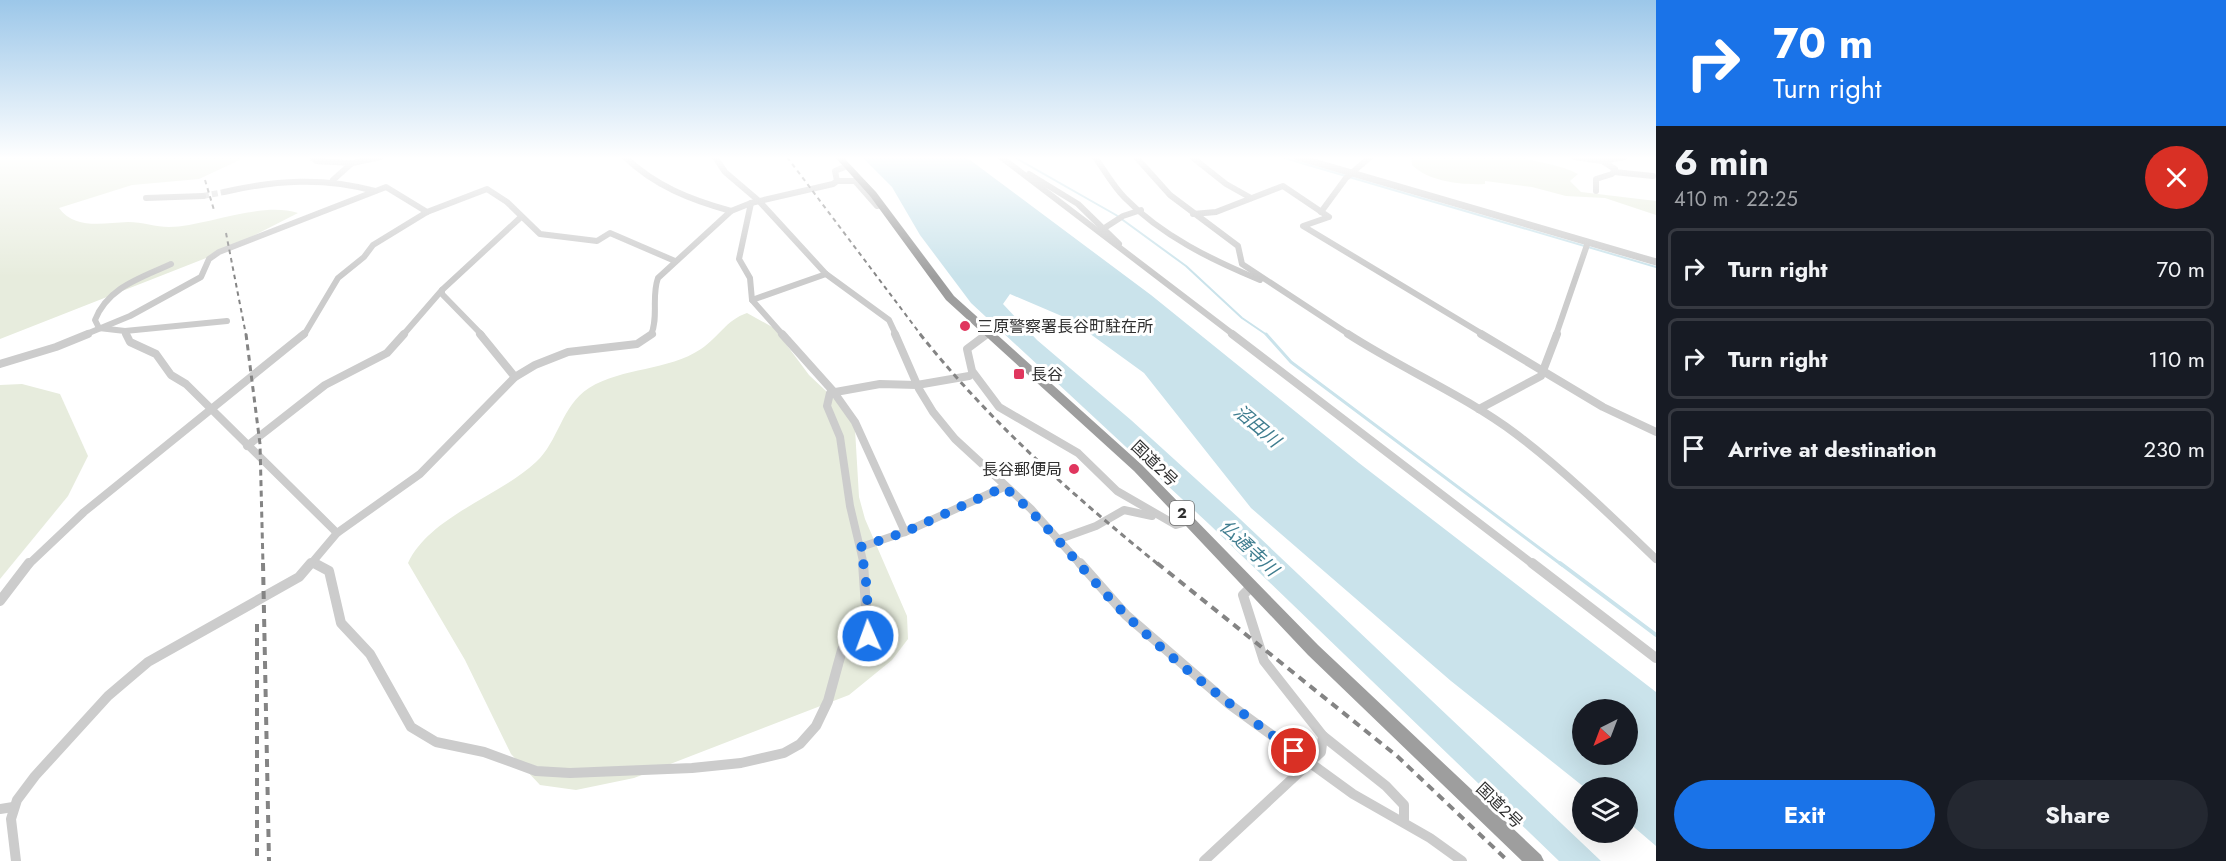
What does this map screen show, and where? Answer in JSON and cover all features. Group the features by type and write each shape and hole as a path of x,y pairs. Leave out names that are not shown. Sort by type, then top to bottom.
{"highway":[{"name":"国道2号","path":"874,197 950,297 1138,468 1251,587 1535,861"}],"street":[{"path":"146,198 169,197"},
{"path":"0,364 56,347 130,316 201,277 208,259 219,252 359,197"},
{"path":"403,197 427,212"},
{"path":"0,601 32,560 55,538 303,336 344,271 382,238 427,212 466,197"},
{"path":"500,197 540,234 597,241 610,233 675,261"},
{"path":"686,197 731,211"},
{"path":"755,197 826,274 889,320 917,385 933,412 955,439 1004,487 1031,509 1126,615 1229,704 1353,794 1404,821 1462,861"},
{"path":"16,861 12,833 13,807 30,782 111,691 148,662 299,577 314,563 325,544 337,533 420,474 515,377 535,365 568,352 637,344 651,336 656,327 654,289 658,278 701,241 731,211 774,197"},
{"path":"869,197 877,206 881,206"},
{"path":"1053,197 1656,658"},
{"path":"1065,197 1106,227 1119,247"},
{"path":"1124,197 1177,238 1209,257 1273,284"},
{"path":"1174,197 1238,246 1241,251 1242,264 1382,356 1479,409 1516,434 1595,500 1656,559"},
{"path":"1299,197 1329,218 1303,226 1604,407 1656,432"},
{"path":"1321,212 1332,197"},
{"path":"1428,197 1656,262"},
{"path":"1193,214 1216,212 1251,198"},
{"path":"751,203 739,259 750,278 752,300 833,391 855,422 905,532"},
{"path":"1106,227 1123,216 1141,210"},
{"path":"247,446 325,385 387,353 442,290 521,217"},
{"path":"1479,409 1541,376 1588,242"},
{"path":"99,328 95,320 96,312 108,296 171,264"},
{"path":"752,300 826,274"},
{"path":"442,290 442,294 492,346 515,377"},
{"path":"99,328 125,331 227,321"},
{"path":"125,331 130,342 162,359 171,375 186,384 210,411 337,533"},
{"path":"988,333 967,349 969,363 999,407 1077,453 1117,491 1176,525 1190,521"},
{"path":"969,363 967,368 969,376 977,386 986,390"},
{"path":"833,391 880,384 917,385 969,376"},
{"path":"314,563 329,571 334,585 335,609 342,625 365,646 395,702 418,734 447,745 492,755 533,771 575,775 672,770 760,759 786,752 805,740 817,724 836,675 842,650 861,642 868,636 867,589 861,547 850,506 840,437 827,406 833,391"},
{"path":"861,547 905,532 1004,487"},
{"path":"1057,540 1096,526 1124,510 1165,519"},
{"path":"1251,587 1243,595 1264,660 1287,693 1323,736 1386,786 1404,805 1404,821"},
{"path":"1204,861 1321,752 1323,736"},
{"path":"0,809 13,807"}],"shaded area":[{"path":"0,197 93,197 59,208 73,220 90,224 133,222 169,227 268,210 298,213 224,251 0,339"},
{"path":"1589,197 1624,197 1656,201 1656,215 1605,198"},
{"path":"747,313 774,328 809,375 844,408 855,429 859,497 865,519 907,616 908,639 892,660 849,695 634,778 576,790 540,785 511,754 465,660 408,563 418,547 432,532 449,519 504,486 536,462 544,454 572,404 589,388 616,376 688,356 701,349 733,320"},
{"path":"22,384 60,394 88,456 68,496 0,579 0,385"}],"water":[{"path":"898,197 1020,197 1151,295 1359,463 1656,692 1656,846 1638,831 1638,777 1572,777 1451,681 1251,508 1144,373 1071,320 1010,294 1003,304 1037,340 1131,420 1240,519 1572,834 1572,843 1582,843 1601,861 1559,861 1210,525 971,303 920,235"}],"waterway":[{"path":"1085,197 1116,215 1186,266 1242,318 1267,335"},
{"path":"1418,197 1656,267"},
{"path":"1267,335 1291,362 1562,565"},
{"path":"1560,563 1656,635"}],"railway":[{"path":"210,197 214,210"},
{"path":"817,197 921,335"},
{"path":"226,233 246,335"},
{"path":"246,334 260,444 263,565"},
{"path":"920,334 975,398 1033,456 1159,565"},
{"path":"263,563 269,861"},
{"path":"1157,563 1397,756 1508,861"},
{"path":"257,624 257,861"}],"place":[{"name":"三原警察署長谷町駐在所","path":"965,326"},
{"name":"長谷","path":"1019,374"},
{"name":"長谷郵便局","path":"1074,469"}],"route":[{"path":"868,636 867,589 861,547 905,532 1004,487 1031,509 1126,615 1155,642 1229,704 1294,751"}],"water label":[{"name":"沼田川","path":"1257,426"},
{"name":"仏通寺川","path":"1249,548"}]}
